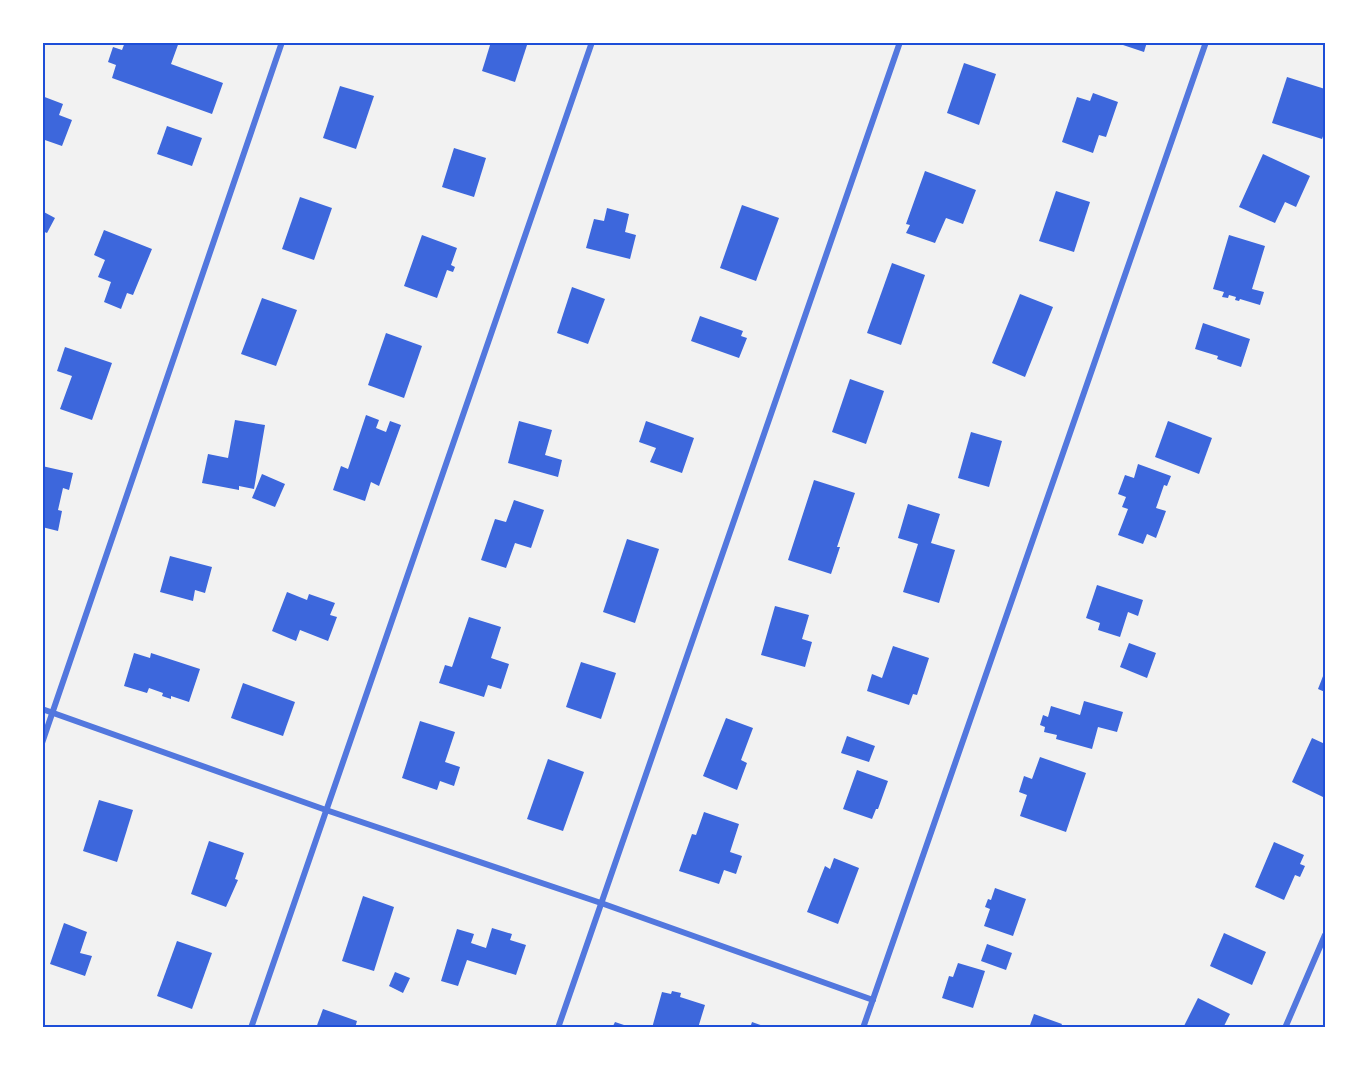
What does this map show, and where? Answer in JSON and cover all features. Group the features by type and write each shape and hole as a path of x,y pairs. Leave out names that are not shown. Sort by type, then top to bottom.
{"street":[{"path":"42,743 282,42"},
{"path":"251,1028 591,42"},
{"path":"558,1028 900,42"},
{"path":"863,1028 1206,42"},
{"path":"42,710 326,810 601,903 873,1000"},
{"path":"1285,1028 1325,935"}],"building":[{"path":"125,42 179,42 171,64 223,83 212,114 112,78 116,65 108,62 113,47 122,50"},
{"path":"491,42 528,42 515,82 482,71"},
{"path":"1114,42 1147,42 1144,52"},
{"path":"964,63 996,74 979,125 947,113"},
{"path":"1287,77 1325,89 1325,131 1322,139 1272,123"},
{"path":"340,86 374,96 356,149 323,138"},
{"path":"1093,93 1118,102 1106,137 1099,135 1093,153 1062,142 1077,97 1090,101"},
{"path":"42,96 63,104 59,115 72,120 62,146 42,139"},
{"path":"167,126 202,138 192,166 157,154"},
{"path":"454,148 486,158 474,197 442,187"},
{"path":"1263,154 1310,176 1296,207 1285,202 1275,223 1239,207"},
{"path":"925,171 976,190 963,224 946,218 935,243 906,233 910,225 906,224"},
{"path":"1056,191 1090,202 1074,252 1039,241"},
{"path":"300,197 332,208 314,260 282,249"},
{"path":"742,205 779,218 756,281 720,268"},
{"path":"607,208 629,214 625,232 636,235 630,259 586,248 594,219 604,221"},
{"path":"42,211 55,218 47,233 42,231"},
{"path":"104,230 152,249 133,295 127,293 121,309 104,302 111,282 98,277 105,260 94,255"},
{"path":"422,235 457,248 451,265 455,267 453,272 447,270 437,298 404,286"},
{"path":"1229,235 1265,246 1252,289 1264,292 1260,305 1240,299 1235,300 1236,297 1229,295 1228,298 1222,297 1224,292 1213,289"},
{"path":"892,263 925,275 901,345 867,333"},
{"path":"572,287 605,299 588,344 557,333"},
{"path":"1020,294 1053,307 1025,377 992,363"},
{"path":"262,298 297,310 276,366 241,354"},
{"path":"700,316 743,331 741,336 747,338 739,358 691,341"},
{"path":"1203,323 1250,339 1241,367 1217,359 1218,356 1195,349"},
{"path":"386,333 422,346 404,398 368,385"},
{"path":"65,347 112,363 92,420 60,409 72,376 57,371"},
{"path":"850,379 884,391 866,444 832,432"},
{"path":"366,415 379,420 376,428 386,432 390,421 401,425 379,486 371,482 365,501 333,490 341,466 348,469"},
{"path":"235,420 265,425 254,489 239,486 239,490 202,483 208,454 228,458"},
{"path":"519,421 552,430 545,455 562,460 558,477 508,463"},
{"path":"646,421 694,438 682,473 650,462 656,448 639,442"},
{"path":"1168,421 1212,438 1199,474 1155,457"},
{"path":"971,432 1002,441 989,487 958,478"},
{"path":"1138,464 1171,476 1167,486 1164,485 1156,508 1166,511 1156,538 1147,534 1143,544 1118,535 1128,509 1122,507 1126,497 1118,494 1125,475 1134,478"},
{"path":"42,466 73,473 69,490 63,488 58,510 62,511 58,531 42,527"},
{"path":"262,474 285,484 275,507 252,498"},
{"path":"814,480 855,493 837,547 840,547 831,574 788,560"},
{"path":"514,500 544,510 531,548 515,543 506,568 481,560 495,519 506,522"},
{"path":"908,504 940,514 931,543 955,550 939,603 903,592 918,544 898,538"},
{"path":"627,539 659,549 635,623 603,612"},
{"path":"170,556 212,567 205,593 195,590 193,601 160,592"},
{"path":"1097,585 1143,600 1138,616 1128,612 1120,637 1098,630 1100,623 1086,618"},
{"path":"287,592 307,600 309,594 335,603 330,615 337,617 328,641 300,630 296,641 272,631"},
{"path":"775,606 809,615 802,639 812,642 805,667 761,655"},
{"path":"469,617 501,627 491,658 509,664 501,689 488,685 484,697 439,683 445,665 452,667"},
{"path":"1129,643 1156,653 1147,678 1120,667"},
{"path":"893,646 929,658 917,695 913,694 909,705 867,691 872,674 882,678"},
{"path":"134,653 150,658 151,653 200,669 189,702 171,696 171,699 162,696 163,693 149,688 147,693 124,686"},
{"path":"581,662 616,673 601,719 566,707"},
{"path":"1325,671 1325,692 1318,689"},
{"path":"243,683 295,702 283,736 231,718"},
{"path":"1084,701 1123,712 1117,732 1098,727 1092,749 1056,739 1057,735 1044,732 1045,727 1040,725 1043,715 1048,717 1051,706 1080,715"},
{"path":"726,718 753,728 741,760 747,763 737,790 703,776"},
{"path":"420,721 455,732 445,762 460,767 454,786 440,781 437,790 402,778"},
{"path":"847,736 875,746 869,762 841,753"},
{"path":"1312,738 1325,744 1325,792 1323,797 1292,782"},
{"path":"1040,757 1086,773 1066,832 1020,816 1027,795 1019,792 1024,776 1032,779"},
{"path":"548,759 584,772 563,831 527,819"},
{"path":"857,770 888,781 872,819 843,809"},
{"path":"99,800 133,810 117,862 83,851"},
{"path":"704,812 739,824 730,852 742,856 736,874 724,870 719,884 679,871 692,834 696,835"},
{"path":"209,841 244,853 235,879 238,880 226,907 191,894"},
{"path":"1274,842 1304,855 1300,864 1305,866 1300,877 1295,875 1284,900 1255,887"},
{"path":"834,858 859,868 838,924 807,912 825,866 830,869"},
{"path":"995,888 1026,899 1013,936 984,926 990,909 985,907 988,899 991,900"},
{"path":"363,896 394,907 374,971 342,961"},
{"path":"64,923 87,932 80,953 92,956 85,976 50,964"},
{"path":"492,928 512,934 510,940 526,945 516,975 467,960 458,986 441,981 457,929 474,934 471,943 486,948"},
{"path":"1224,933 1266,952 1252,985 1210,966"},
{"path":"177,941 212,953 192,1009 157,996"},
{"path":"987,944 1012,953 1006,970 981,961"},
{"path":"958,963 985,971 973,1008 942,998 949,976 953,977"},
{"path":"395,972 410,978 403,993 389,986"},
{"path":"672,991 681,993 680,997 705,1005 698,1028 652,1028 662,992 671,994"},
{"path":"1198,998 1230,1014 1223,1028 1183,1028"},
{"path":"323,1009 357,1021 355,1028 316,1028"},
{"path":"1034,1014 1062,1024 1060,1028 1029,1028"},
{"path":"615,1022 627,1026 627,1028 612,1028"},
{"path":"752,1022 769,1028 750,1028"}]}
